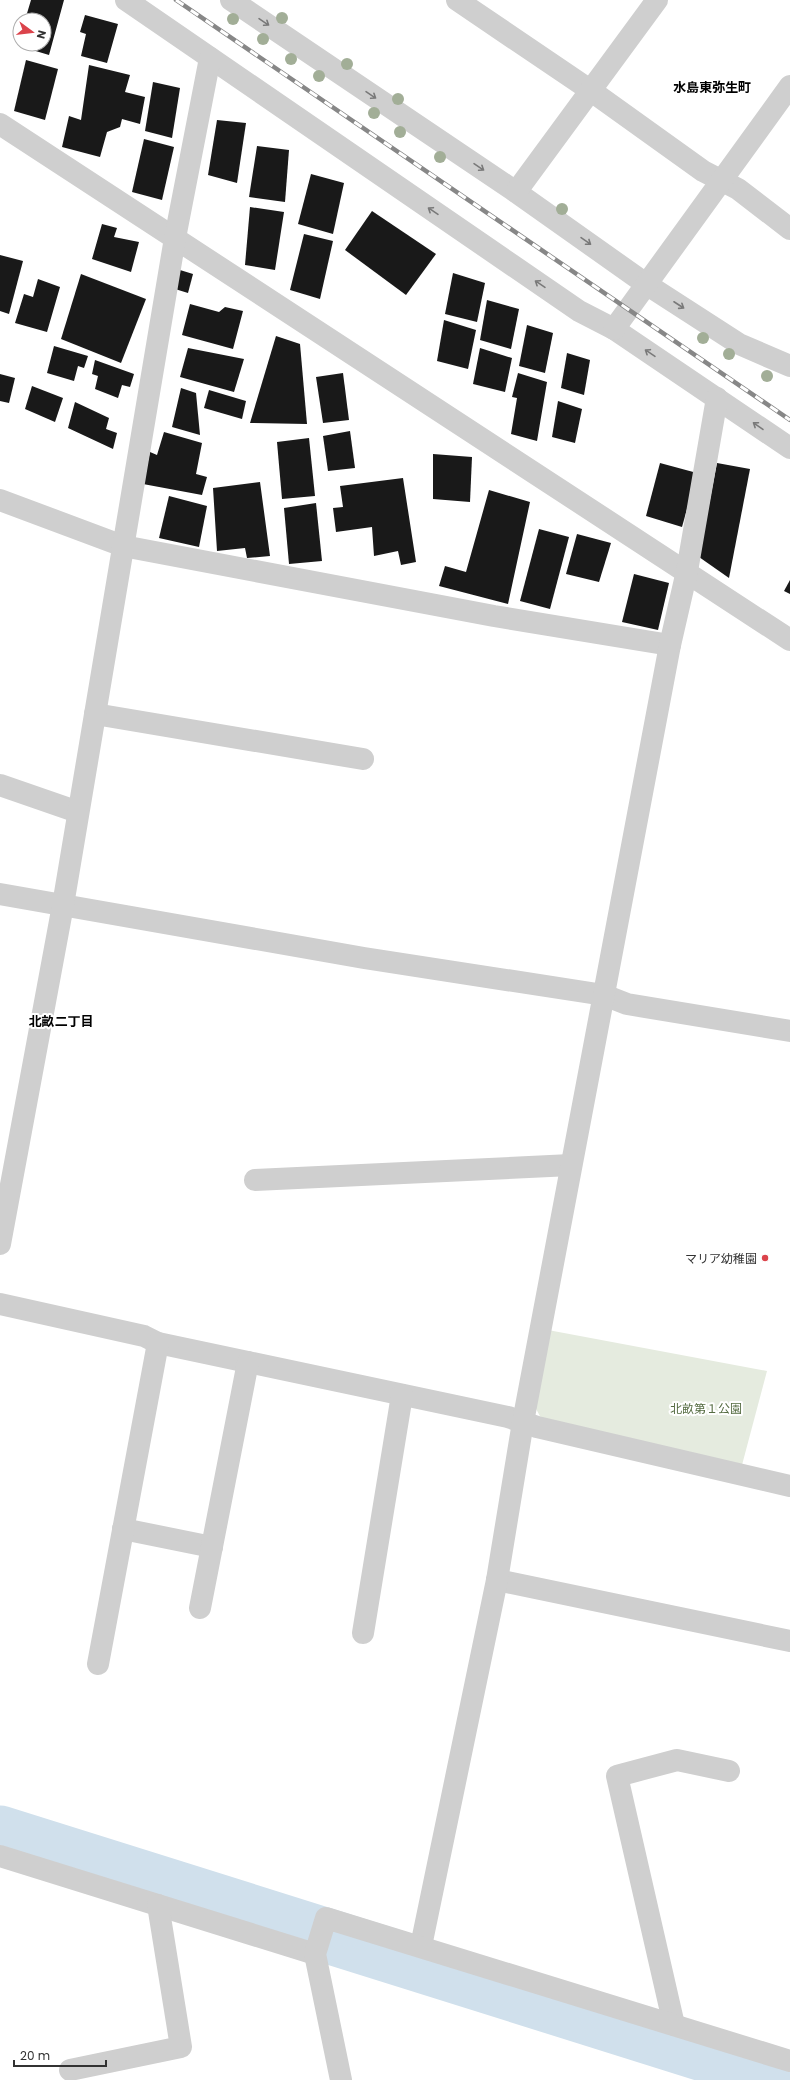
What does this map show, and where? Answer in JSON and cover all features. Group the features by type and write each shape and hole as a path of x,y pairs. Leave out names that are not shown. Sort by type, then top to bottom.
{"street":[{"path":"126,0 579,311 614,329 790,448"},
{"path":"231,0 516,192 646,284 739,344 786,358"},
{"path":"457,0 590,90 703,171 738,189 790,229"},
{"path":"516,192 657,0"},
{"path":"0,1244 63,905 175,238 210,58"},
{"path":"614,329 790,86"},
{"path":"0,124 687,571 790,640"},
{"path":"421,1946 497,1580 523,1422 571,1165 670,645 687,571 718,398"},
{"path":"0,500 123,546 494,616 670,645"},
{"path":"95,714 363,759"},
{"path":"0,785 78,812"},
{"path":"0,894 364,958 604,995 627,1004 790,1031"},
{"path":"255,1180 571,1165"},
{"path":"0,1304 144,1336 158,1343 508,1417 523,1422 790,1486"},
{"path":"98,1664 158,1343"},
{"path":"200,1608 248,1362"},
{"path":"363,1633 402,1395"},
{"path":"123,1529 212,1548"},
{"path":"497,1580 790,1642"},
{"path":"674,2025 617,1776 677,1760 729,1770"},
{"path":"0,1856 316,1952"},
{"path":"70,2070 181,2047 158,1905"},
{"path":"341,2080 316,1952 326,1918 421,1946 790,2061"}],"green space":[{"name":"北畝第１公園","path":"548,1330 767,1371 742,1465 542,1420 534,1405"}],"building":[{"path":"31,0 64,0 52,44 52,12 27,12"},
{"path":"85,15 118,24 107,63 81,56 86,34 80,32"},
{"path":"39,52 50,52 49,55"},
{"path":"26,60 58,69 45,120 14,111"},
{"path":"89,65 130,75 125,92 145,97 140,124 122,119 120,127 107,132 100,157 62,147 69,116 81,120"},
{"path":"153,82 180,88 172,138 145,131"},
{"path":"217,120 246,123 237,183 208,175"},
{"path":"144,139 174,147 162,200 132,192"},
{"path":"257,146 289,150 285,202 249,197"},
{"path":"311,174 344,183 333,234 298,224"},
{"path":"250,207 284,212 275,270 245,265"},
{"path":"372,211 436,254 406,295 345,250"},
{"path":"102,224 117,228 114,237 139,242 131,272 92,259"},
{"path":"304,234 333,241 320,299 290,290"},
{"path":"0,255 23,261 9,314 0,311"},
{"path":"180,270 193,274 188,293 175,289"},
{"path":"453,273 485,283 477,322 445,314"},
{"path":"81,274 146,299 121,363 61,339"},
{"path":"38,279 60,287 47,332 15,323 24,294 33,297"},
{"path":"487,300 519,309 511,349 480,340"},
{"path":"190,304 219,312 225,307 243,311 233,349 182,335"},
{"path":"444,320 476,330 468,369 437,361"},
{"path":"527,325 553,333 545,373 519,366"},
{"path":"276,336 300,344 307,424 250,423"},
{"path":"54,346 88,356 84,368 78,366 74,381 47,373"},
{"path":"188,348 244,359 234,392 180,377"},
{"path":"480,348 512,358 505,392 473,384"},
{"path":"567,353 590,360 584,395 561,388"},
{"path":"95,360 134,374 130,387 122,385 118,398 95,389 98,376 92,374"},
{"path":"343,373 349,420 323,423 316,377"},
{"path":"518,373 547,382 537,441 511,434 517,398 512,397"},
{"path":"0,374 15,378 9,403 0,401"},
{"path":"32,386 63,398 55,422 25,409"},
{"path":"181,388 196,393 200,435 172,427"},
{"path":"209,390 246,401 242,419 204,408"},
{"path":"558,401 582,409 575,443 552,437"},
{"path":"75,402 109,418 106,429 117,433 113,449 68,428"},
{"path":"350,431 355,468 328,471 323,436"},
{"path":"164,432 202,443 196,474 207,477 202,495 143,484 150,452 157,455"},
{"path":"309,438 315,496 282,499 277,442"},
{"path":"433,454 472,457 470,502 433,499"},
{"path":"660,463 697,473 682,527 646,516"},
{"path":"717,463 750,469 729,578 699,557"},
{"path":"403,478 416,562 401,565 398,551 374,556 372,527 336,532 333,508 343,507 340,486"},
{"path":"260,482 270,556 247,558 245,548 217,551 213,488"},
{"path":"489,490 530,502 508,604 439,586 445,566 466,572"},
{"path":"169,496 207,506 199,547 159,538"},
{"path":"316,503 322,561 289,564 284,508"},
{"path":"539,529 569,537 550,609 520,601"},
{"path":"577,534 611,543 599,582 566,574"},
{"path":"634,574 669,583 658,630 622,622"},
{"path":"790,580 790,594 784,591"}],"waterway":[{"path":"0,1833 786,2080"}],"railway":[{"path":"176,0 790,420"}],"place":[{"name":"マリア幼稚園","path":"765,1258"}],"district":[{"name":"水島東弥生町","path":"712,87"},
{"name":"北畝二丁目","path":"61,1021"}]}
